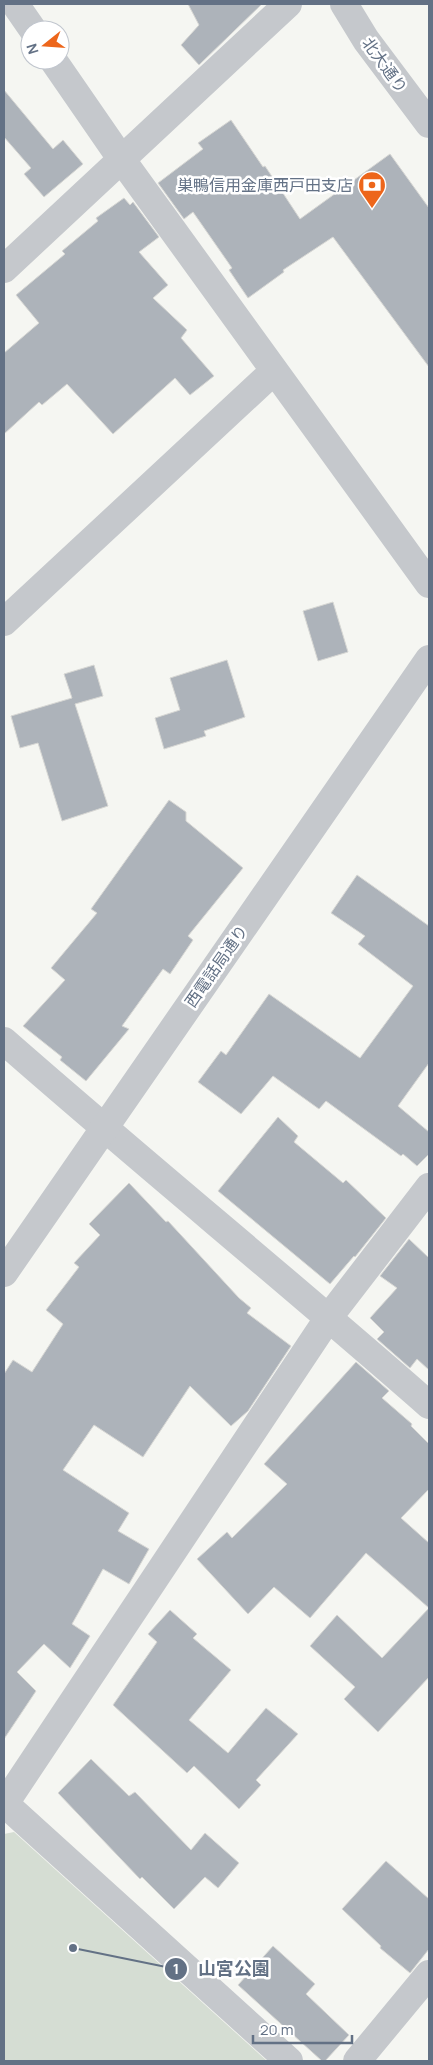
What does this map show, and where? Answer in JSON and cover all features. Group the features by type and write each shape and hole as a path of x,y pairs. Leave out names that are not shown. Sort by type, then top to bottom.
{"street":[{"path":"15,4 26,20"},
{"path":"4,269 288,4"},
{"name":"北大通り","path":"344,4 366,40 429,124"},
{"path":"60,70 122,160 429,584"},
{"path":"4,622 274,371"},
{"name":"西電話局通り","path":"4,1273 429,659"},
{"path":"4,1041 104,1128 329,1317 429,1405"},
{"path":"289,2061 4,1804 329,1317 429,1187"},
{"path":"357,2061 429,1974"}],"shaded area":[{"path":"14,1832 267,2061 4,2061 4,1834"}],"building":[{"path":"188,4 262,4 199,65 181,45 199,25"},
{"path":"4,90 53,149 63,140 83,164 44,197 24,174 31,168 4,137"},
{"path":"231,120 263,167 265,166 300,219 390,154 429,208 429,367 333,237 283,270 284,272 248,298 229,270 232,268 193,212 184,219 158,183 203,149 198,143"},
{"path":"124,198 130,205 133,202 159,237 139,252 168,285 153,298 187,330 181,338 214,376 190,395 175,378 113,434 67,384 42,405 39,402 4,434 4,353 39,323 16,295 65,254 62,251 98,221 96,218"},
{"path":"333,602 348,652 318,661 303,611"},
{"path":"227,660 245,717 204,731 206,736 164,749 155,718 180,710 170,678"},
{"path":"94,665 103,696 75,704 108,806 62,821 38,743 20,748 11,716 72,698 64,674"},
{"path":"169,800 186,812 186,821 243,868 188,936 193,940 170,974 163,969 122,1026 129,1029 86,1081 60,1060 62,1057 23,1026 65,980 51,968 97,913 91,909"},
{"path":"357,875 429,926 429,1063 398,1106 429,1132 429,1154 417,1166 403,1154 401,1156 326,1101 319,1109 273,1076 241,1114 198,1082 221,1051 226,1055 269,994 360,1058 413,986 358,944 365,936 331,913"},
{"path":"278,1117 298,1136 294,1142 343,1183 346,1180 386,1218 355,1257 330,1284 218,1191"},
{"path":"129,1183 166,1222 168,1221 239,1298 251,1308 247,1313 291,1346 248,1411 231,1426 190,1386 143,1457 94,1425 63,1470 129,1513 118,1531 149,1549 129,1584 103,1569 72,1624 90,1636 70,1668 44,1644 17,1672 36,1691 4,1739 4,1374 13,1360 32,1372 63,1324 46,1310 79,1267 74,1263 100,1235 89,1224"},
{"path":"409,1239 429,1258 429,1370 417,1359 410,1368 377,1339 384,1332 370,1318 397,1288 380,1276"},
{"path":"356,1362 389,1391 382,1398 412,1424 411,1426 429,1444 429,1489 401,1518 429,1543 429,1608 366,1553 310,1618 274,1587 248,1614 197,1559 227,1532 232,1538 287,1484 264,1464"},
{"path":"429,1608 429,1677 378,1732 344,1699 355,1687 310,1646 337,1615 382,1658"},
{"path":"170,1610 197,1634 193,1638 231,1670 189,1720 228,1753 266,1708 298,1734 256,1780 261,1785 239,1809 194,1766 187,1773 113,1705 157,1642 148,1634"},
{"path":"91,1759 129,1796 135,1792 191,1850 205,1833 239,1863 218,1888 205,1877 174,1909 142,1877 140,1879 58,1793"},
{"path":"386,1861 429,1899 429,1949 410,1973 380,1948 381,1946 342,1909"},
{"path":"273,1946 315,1984 306,1994 349,2035 325,2061 322,2061 238,1985"}],"place":[{"name":"巣鴨信用金庫西戸田支店","path":"372,209"},
{"name":"山宮公園","path":"73,1948"}]}
